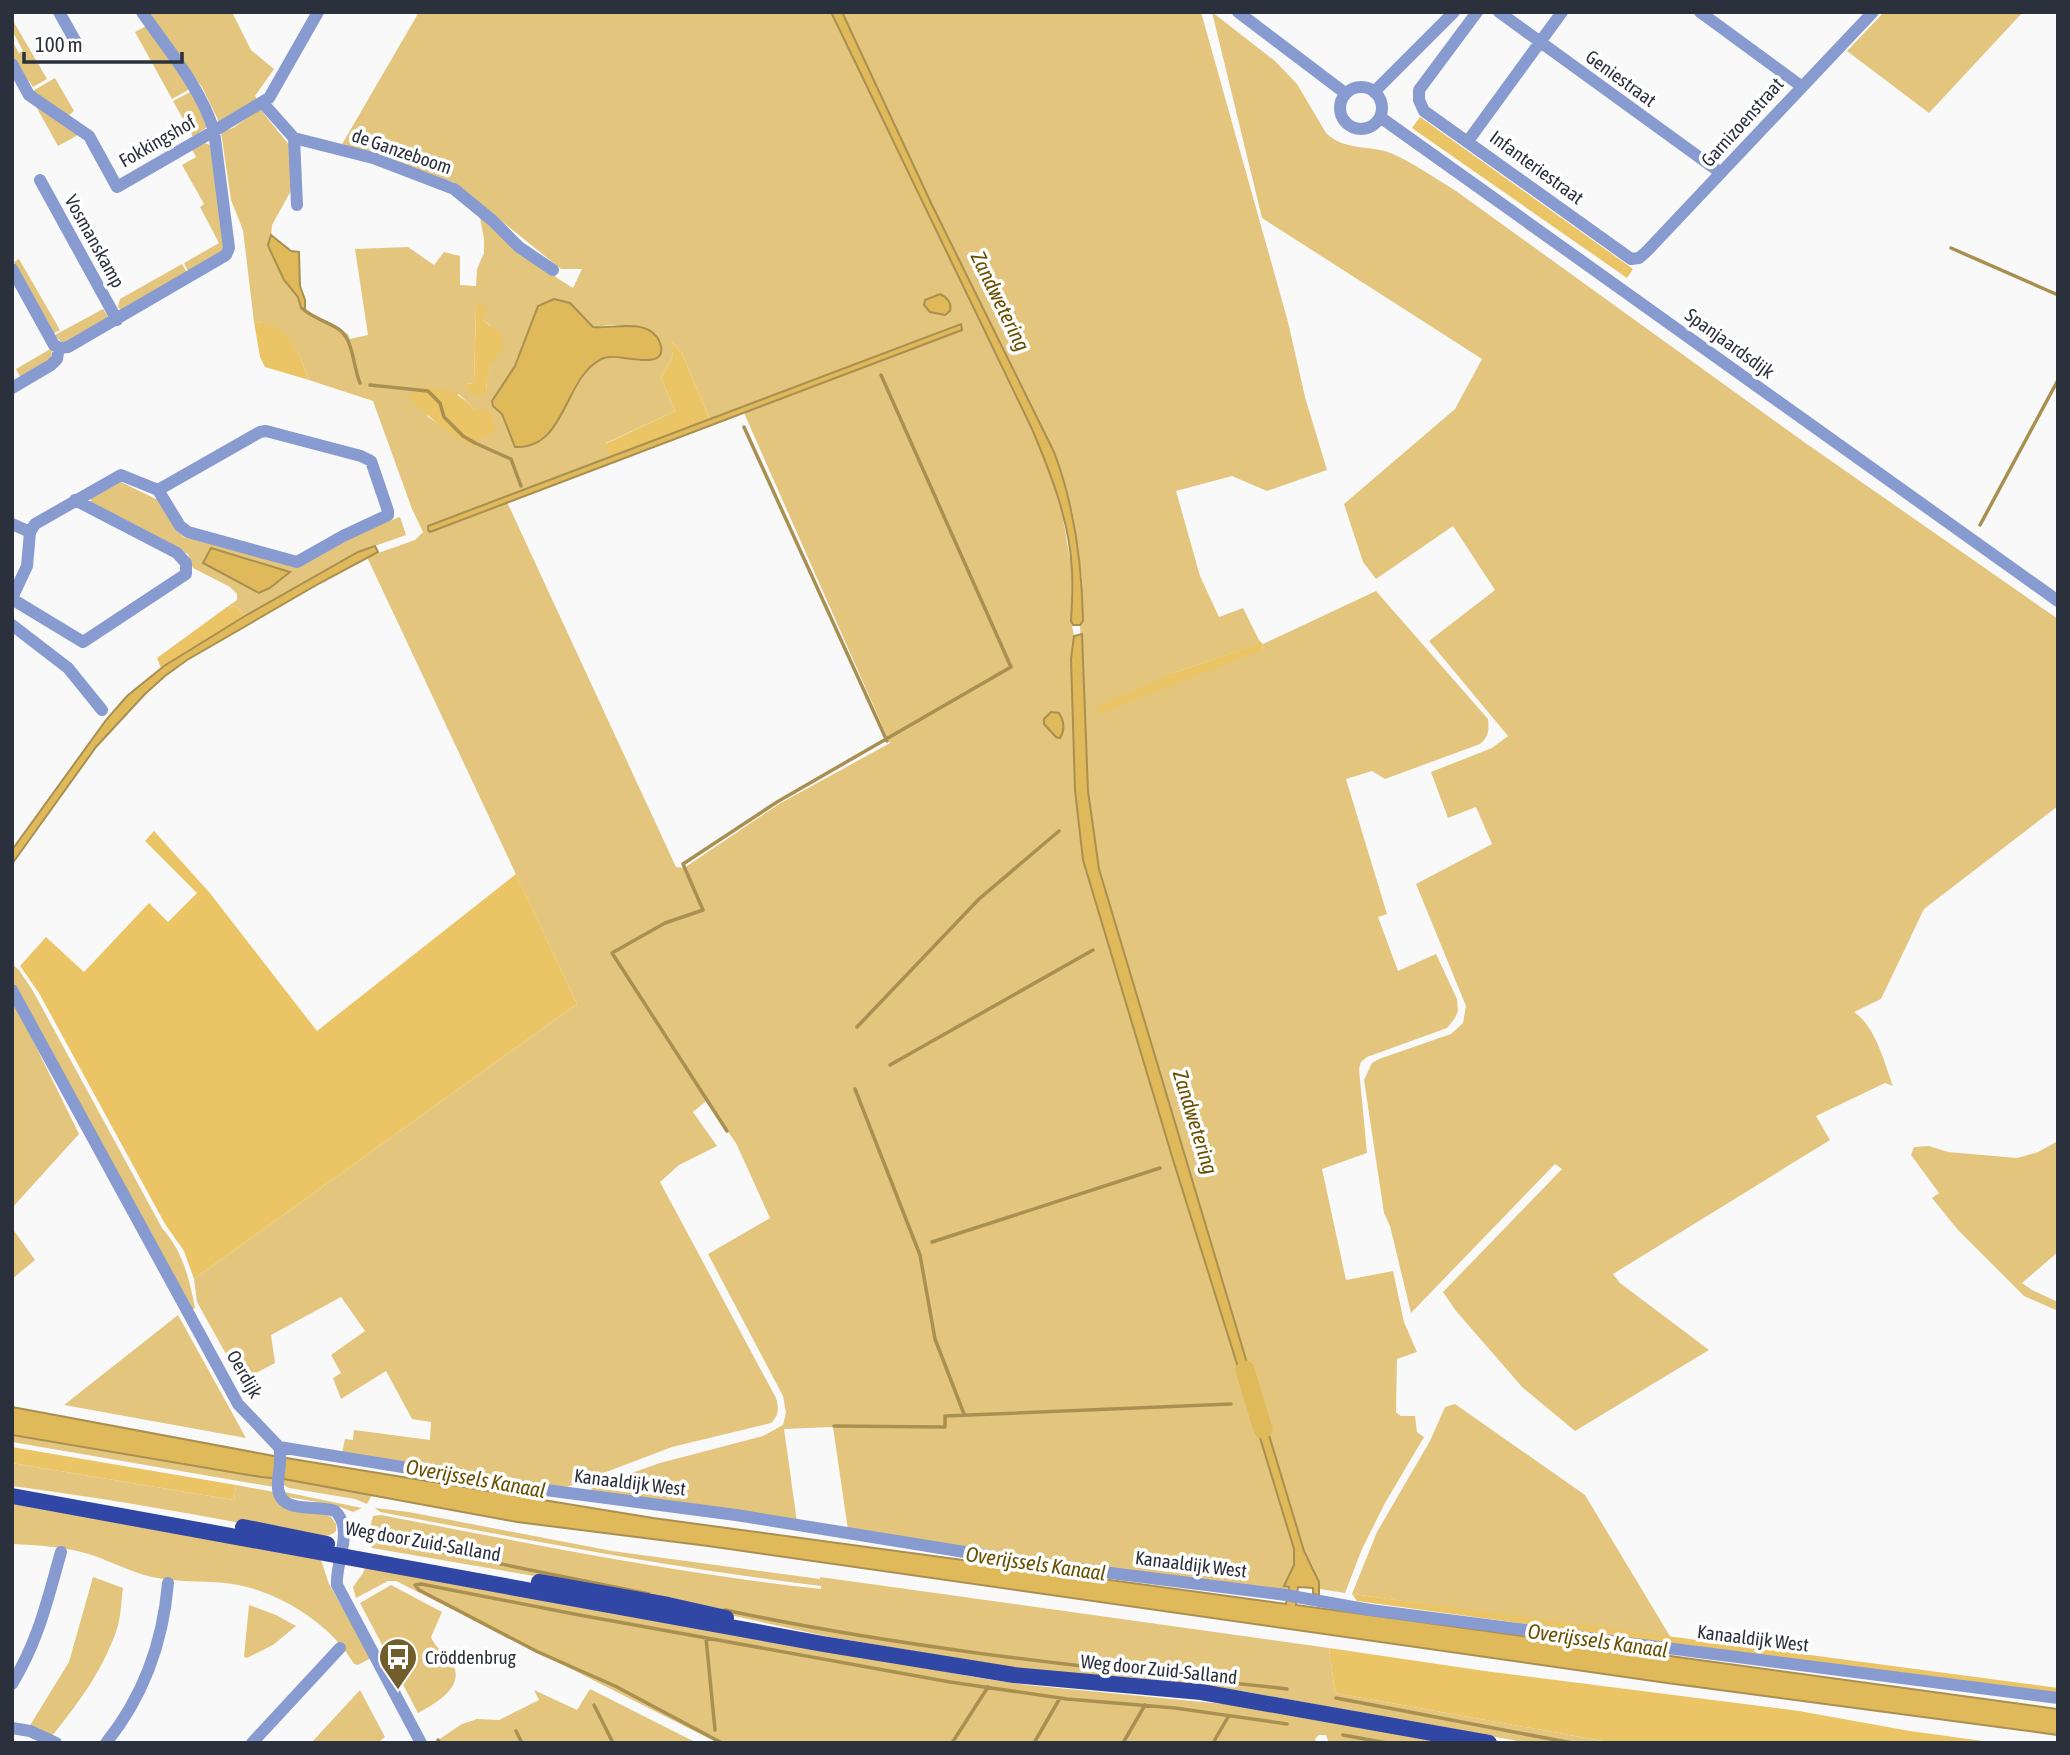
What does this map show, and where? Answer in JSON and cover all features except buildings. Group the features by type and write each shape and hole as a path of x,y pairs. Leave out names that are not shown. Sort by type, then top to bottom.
{"main road":[{"name":"Weg door Zuid-Salland","path":"12,1490 83,1499 299,1537 341,1552"},
{"name":"Weg door Zuid-Salland","path":"12,1496 341,1552 823,1644 1014,1675 1200,1692 1489,1743"}],"street":[{"path":"59,12 78,46"},
{"path":"142,12 200,95 214,131 269,98 318,12"},
{"path":"1238,12 1345,93"},
{"path":"1374,92 1454,12"},
{"name":"Infanteriestraat","path":"1478,12 1419,90 1419,100 1424,111 1631,259 1639,258"},
{"name":"Geniestraat","path":"1499,12 1721,173"},
{"path":"1468,141 1562,12"},
{"path":"1700,12 1801,86"},
{"name":"Garnizoenstraat","path":"1639,258 1872,12"},
{"name":"Fokkingshof","path":"12,64 29,95 89,136 117,187 214,131"},
{"path":"1363,87 1374,92 1381,103 1380,117 1368,128 1352,128 1341,116 1341,100 1345,93 1363,87"},
{"path":"261,102 294,138 297,205"},
{"name":"Spanjaardsdijk","path":"1380,117 2058,601"},
{"name":"Vosmanskamp","path":"12,387 51,365 57,359 60,348 68,347 117,320 222,258 228,251 214,131"},
{"name":"de Ganzeboom","path":"294,138 373,158 454,189 519,247 553,270"},
{"name":"Vosmanskamp","path":"40,180 117,320"},
{"path":"12,269 54,345 60,348"},
{"path":"75,500 177,553 186,563 186,574 83,642 12,598 27,566 30,533 34,524 75,500 121,475 158,490 180,526 188,532 297,562 343,536 384,519 388,511 371,461 266,431 158,490"},
{"path":"12,524 30,533"},
{"path":"12,625 68,668 102,710"},
{"name":"Oerdijk","path":"12,990 238,1404 280,1452"},
{"path":"280,1452 279,1494 287,1504 330,1509 338,1514 344,1524 336,1578 339,1591 421,1743"},
{"name":"Kanaaldijk West","path":"280,1452 736,1515 1039,1564 1292,1596 1370,1610 2058,1698"},
{"path":"12,1684 26,1662 40,1628 61,1552"},
{"path":"106,1743 138,1695 148,1674 161,1629 168,1583"},
{"path":"252,1743 340,1648"},
{"path":"12,1728 30,1731 56,1743"}],"shaded area":[{"path":"149,12 232,12 251,50 274,69 255,96 257,99 219,122 203,89"},
{"path":"419,12 831,12 1032,429 1051,474 1062,513 1072,570 1071,621 1074,636 1071,659 1075,790 1083,860 1294,1549 1294,1565 1284,1586 1287,1591 848,1530 833,1427 784,1429 797,1522 591,1492 592,1487 660,1463 763,1436 783,1425 786,1413 783,1396 708,1254 770,1218 736,1143 706,1101 693,1112 717,1146 679,1165 660,1182 776,1398 778,1412 771,1423 672,1447 564,1488 342,1453 345,1439 353,1440 354,1430 430,1440 431,1422 412,1419 386,1371 341,1399 333,1378 341,1373 331,1355 365,1331 341,1297 271,1335 275,1363 241,1381 197,1302 194,1279 577,1004 367,557 415,540 423,532 373,401 309,380 301,359 284,333 266,324 254,322 243,230 231,200 221,132 233,128 260,109 290,146 292,189 272,225 268,245 298,297 301,308 348,334 350,339 368,335 355,249 408,247 434,265 444,252 460,256 460,285 476,286 477,269 484,253 479,212 543,263 557,278 573,288 582,269 561,269 453,182 341,146","holes":["554,299 580,313 593,327 634,327 641,361 610,356 595,363 586,371 571,397 515,447 502,414 501,386 515,366 538,306","476,305 483,320 490,325 494,358 486,378 487,391 465,384 474,383","961,324 962,330 744,413 890,743 779,804 684,868 676,867 507,502 430,532 428,526 610,457 606,443 675,411 661,378 673,356 671,341 682,353 710,420","459,394 475,410 463,440 427,416"]},
{"path":"831,12 842,12 932,205 1054,452 1076,535 1083,621 1080,625 1073,625 1071,621 1072,571 1068,534 1039,446"},
{"path":"842,12 1201,12 1327,470 1267,491 1232,476 1176,491 1200,576 1219,617 1243,608 1259,644 1173,673 1262,650 1263,644 1376,591 1488,719 1488,733 1480,744 1385,779 1372,771 1346,779 1387,914 1378,917 1398,971 1436,954 1457,999 1458,1011 1447,1028 1367,1057 1361,1062 1359,1069 1367,1153 1322,1169 1346,1280 1393,1271 1404,1322 1417,1352 1397,1359 1396,1412 1401,1416 1415,1416 1417,1432 1424,1437 1385,1503 1362,1549 1345,1593 1320,1589 1304,1551 1099,869 1088,791 1080,625 1083,621 1082,578 1072,510 1054,452 932,205"},
{"path":"1212,12 1275,61 1297,84 1326,133 1334,139 1393,154 1456,191 1804,442 2058,619 2058,806 1924,909 1881,999 1854,1012 1874,1036 1893,1086 1885,1083 1816,1116 1830,1140 1613,1274 1620,1283 1709,1350 1575,1431 1523,1388 1456,1311 1443,1292 1562,1169 1555,1164 1411,1313 1390,1226 1384,1213 1364,1080 1372,1063 1451,1034 1463,1023 1466,1006 1416,884 1492,844 1476,807 1448,818 1431,772 1492,748 1508,736 1429,641 1495,590 1453,526 1376,579 1363,562 1344,504 1455,409 1482,359 1262,218"},
{"path":"1884,12 2023,12 1929,113 1847,51"},
{"path":"12,19 47,79 33,87 29,81 26,82 12,59 12,41 19,53 23,51 14,34 12,35"},
{"path":"146,26 190,89 172,99 135,32"},
{"path":"55,78 74,111 68,116 31,92"},
{"path":"192,91 207,127 193,137 173,101"},
{"path":"33,101 78,135 58,146"},
{"path":"1420,117 1633,269 1627,278 1412,128"},
{"path":"202,142 210,145 224,247 223,251 189,273 184,263 219,243 200,207 204,204 182,165 196,157 191,148"},
{"path":"271,235 291,251 299,252 300,286 305,309 301,308 298,297 284,280 270,250 268,245"},
{"path":"19,259 60,330 54,333 14,262"},
{"path":"182,264 188,274 121,311 118,307 120,299"},
{"path":"940,294 950,305 950,311 945,315 930,312 924,305 925,300"},
{"path":"554,299 570,303 593,327 631,326 649,330 660,343 661,352 652,360 606,357 599,361 584,374 550,432 529,446 515,447 502,414 493,406 492,401 515,366 538,306"},
{"path":"476,305 486,307 483,320 501,334 503,347 490,368 487,391 483,396 472,394 464,384 474,383"},
{"path":"103,309 109,318 67,342 60,341 55,335"},
{"path":"254,322 276,327 291,340 309,380 265,367 260,357"},
{"path":"961,324 962,330 430,532 428,530 428,526"},
{"path":"670,340 682,353 710,420 610,457 605,444 675,411 661,378 673,356"},
{"path":"52,348 51,360 21,378 16,369"},
{"path":"422,387 452,392 475,410 488,410 493,418 495,431 469,444 437,422 408,397"},
{"path":"121,482 158,500 177,531 184,537 297,566 351,535 400,517 406,535 375,546 318,574 245,616 236,606 227,607 237,600 237,594 230,587 193,568 188,554 91,503 91,498"},
{"path":"375,546 378,552 187,660 165,676 96,747 12,864 12,850 106,720 127,696 164,666 245,616 358,552"},
{"path":"211,548 290,572 259,593 203,563"},
{"path":"236,606 245,616 161,668 157,658 227,607"},
{"path":"1082,634 1088,791 1099,869 1256,1393 1247,1396 1083,860 1075,790 1071,659 1074,636"},
{"path":"1259,640 1263,644 1262,650 1096,715 1097,707 1173,673 1258,644"},
{"path":"1051,712 1059,713 1062,719 1060,738 1044,724 1044,719"},
{"path":"154,831 209,892 317,1031 516,874 577,1004 194,1279 184,1251 165,1224 39,993 20,966 46,937 84,972 149,903 168,922 197,893 145,841"},
{"path":"12,964 33,991 162,1228 180,1256 195,1308 191,1311 12,980"},
{"path":"12,998 79,1134 12,1208"},
{"path":"2058,1141 2058,1252 2022,1283 2058,1302 2058,1311 2024,1296 1958,1230 1932,1198 1939,1193 1911,1155 1914,1147 1929,1146 1948,1152 2017,1158 2038,1152"},
{"path":"12,1228 35,1260 12,1279"},
{"path":"178,1315 246,1438 64,1405"},
{"path":"1259,1402 1304,1551 1319,1582 1319,1595 1313,1594 1313,1588 1298,1587 1296,1605 2058,1709 2058,1735 1667,1683 708,1546 517,1522 284,1479 282,1475 261,1477 12,1435 12,1407 274,1456 653,1518 1286,1604 1289,1587 1284,1586 1294,1565 1294,1549 1250,1405"},
{"path":"1455,1404 1585,1495 1671,1638 1352,1594 1377,1532 1430,1441 1445,1407"},
{"path":"12,1435 273,1478 274,1487 12,1442"},
{"path":"12,1447 236,1485 234,1500 12,1463"},
{"path":"12,1463 234,1500 236,1485 274,1492 331,1517 336,1524 336,1531 319,1537 304,1535 12,1486"},
{"path":"282,1476 285,1479 372,1495 367,1504 355,1499 289,1488 282,1484"},
{"path":"284,1492 362,1508 353,1512 335,1505 288,1497"},
{"path":"12,1501 321,1560 329,1584 371,1658 358,1665 354,1664 333,1636 319,1624 288,1603 254,1589 227,1583 152,1577 82,1552 12,1544"},
{"path":"375,1508 409,1512 612,1551 820,1577 1329,1648 1335,1693 1614,1743 1529,1743 1242,1691 1163,1680 1027,1670 830,1637 610,1589 372,1548 370,1529 373,1516 381,1515 655,1566 821,1589 821,1586 600,1553 380,1512"},
{"path":"366,1565 974,1677 1027,1685 1234,1705 1449,1743 1329,1743 1326,1735 1319,1735 1315,1739 1317,1743 718,1743 396,1581 388,1581 356,1598 353,1587"},
{"path":"93,1577 123,1588 118,1627 96,1674 52,1736 29,1727 69,1662"},
{"path":"391,1585 442,1612 431,1637 449,1659 456,1677 442,1698 418,1713 360,1603"},
{"path":"1352,1594 2058,1688 2058,1696 1357,1601"},
{"path":"249,1605 296,1626 273,1645 247,1658 244,1657"},
{"path":"1329,1648 1799,1711 1910,1731 1998,1743 1614,1743 1335,1693"},
{"path":"590,1689 697,1743 440,1743 438,1740 462,1724 477,1719 499,1720 539,1700 534,1690 577,1710"},
{"path":"360,1690 385,1737 378,1743 311,1743"}],"waterway":[{"path":"1951,248 2058,295"},
{"path":"303,309 337,328 345,336 360,383"},
{"path":"727,1131 612,953 665,923 703,910 683,864 777,802 1011,667 881,375"},
{"path":"1980,525 2058,380"},
{"path":"370,385 428,391 440,403 444,417 463,436 511,459 521,486"},
{"path":"744,427 887,741"},
{"path":"857,1027 979,899 1059,831"},
{"path":"890,1065 1093,950"},
{"path":"855,1089 920,1255 935,1339 964,1414"},
{"path":"932,1242 1160,1168"},
{"name":"Zandwetering","path":"1245,1370 1263,1429"},
{"path":"834,1426 945,1427 945,1416 1231,1404"},
{"path":"422,1548 649,1594"},
{"path":"722,1743 615,1686 538,1652 419,1590 415,1585 950,1682 1067,1699 1175,1708 1287,1724"},
{"path":"725,1610 935,1647 1287,1689"},
{"path":"706,1638 715,1730"},
{"path":"952,1743 988,1687"},
{"path":"1034,1743 1060,1698"},
{"path":"1336,1698 1572,1743"},
{"path":"594,1705 613,1743"},
{"path":"1123,1743 1145,1705"},
{"path":"1213,1743 1228,1717"},
{"path":"516,1731 522,1743"},
{"path":"1343,1735 1387,1743"}],"place":[{"name":"Cröddenbrug","path":"398,1691"}],"water label":[{"name":"Overijssels Kanaal","path":"476,1478"},
{"name":"Overijssels Kanaal","path":"1036,1563"},
{"name":"Overijssels Kanaal","path":"1598,1640"}]}
